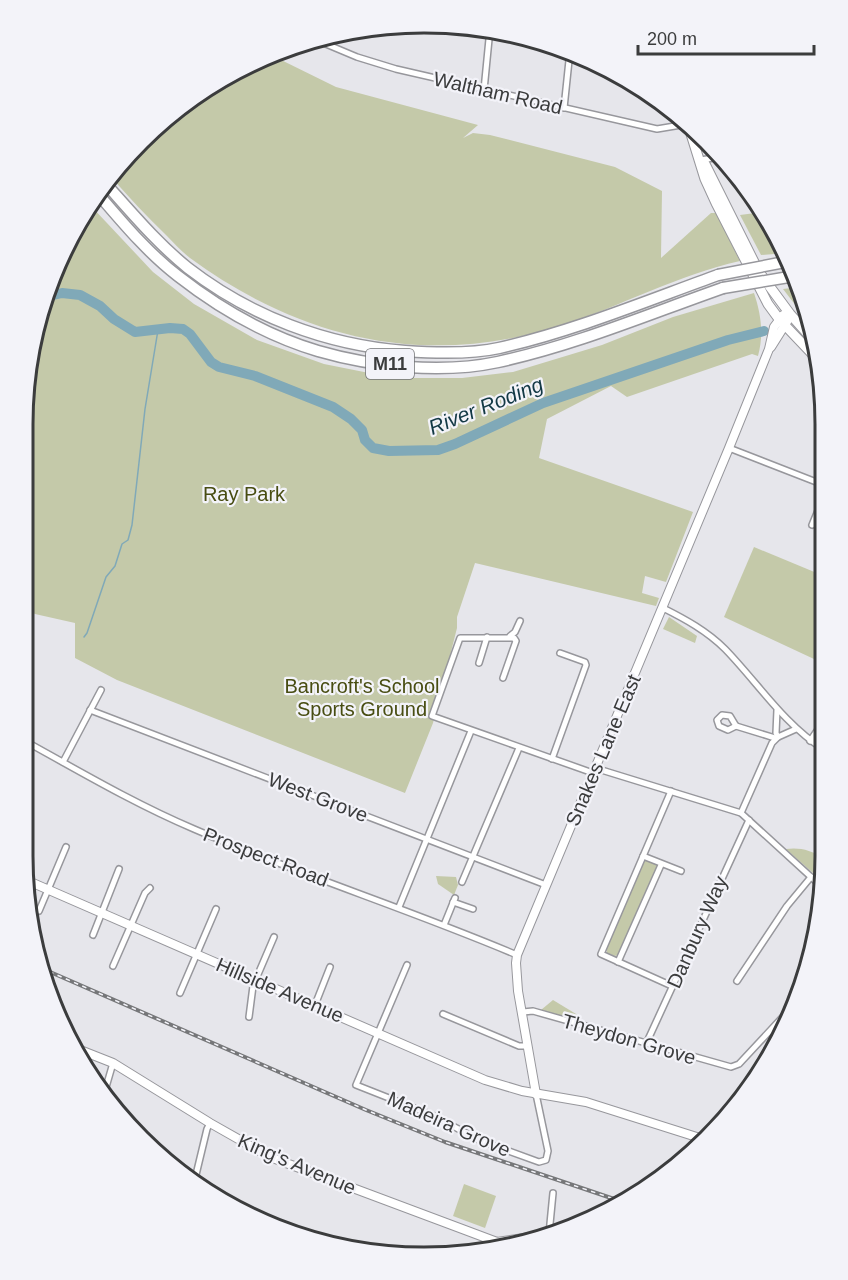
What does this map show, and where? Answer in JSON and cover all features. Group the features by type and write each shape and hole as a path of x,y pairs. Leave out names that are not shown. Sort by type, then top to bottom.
{"highway":[{"name":"M11","path":"111,190 141,224 188,267 225,293 276,320 316,336 372,349 433,353 497,349 576,327 718,275 780,263"},
{"name":"M11","path":"104,201 128,230 176,275 224,308 272,333 318,351 413,367 455,368 497,362 588,338 723,288 786,277"}],"main road":[{"path":"693,141 716,203 768,304 782,323 807,349"},
{"path":"700,160 759,272 803,329"}],"street":[{"path":"484,90 488,39"},
{"name":"Waltham Road","path":"328,45 396,69 484,90 657,129 678,127"},
{"path":"564,108 569,61"},
{"path":"700,160 710,158"},
{"name":"Snakes Lane East","path":"543,1161 548,1156 548,1151 518,991 516,963 518,955 769,350 782,323 790,314"},
{"path":"729,448 815,481"},
{"path":"812,525 815,518"},
{"path":"663,608 703,630 724,648 777,710 815,744"},
{"path":"520,621 511,636 461,638 459,640 432,714 434,717 552,759 671,791 741,813 814,880"},
{"path":"503,678 516,641 511,636"},
{"path":"479,663 487,637"},
{"path":"552,759 586,663 560,653"},
{"path":"63,762 100,690"},
{"name":"West Grove","path":"90,710 546,885"},
{"path":"741,813 776,738 777,710"},
{"path":"736,726 776,738 796,729"},
{"path":"399,907 471,731"},
{"path":"810,741 815,734"},
{"name":"Prospect Road","path":"33,746 193,829 518,955"},
{"path":"462,882 519,748"},
{"path":"671,791 601,953 672,986"},
{"name":"Danbury Way","path":"646,1044 749,820"},
{"path":"39,911 66,847"},
{"path":"643,856 681,871"},
{"path":"618,962 661,865"},
{"path":"93,935 119,869"},
{"path":"737,981 786,906 811,877"},
{"name":"Hillside Avenue","path":"34,883 485,1080 536,1094 586,1102 696,1136"},
{"path":"113,966 145,893 150,888"},
{"path":"444,925 454,900 473,909"},
{"path":"180,993 216,909"},
{"path":"249,1017 253,986 274,937"},
{"name":"Madeira Grove","path":"407,965 353,1083 432,1115 481,1141 534,1161 543,1161"},
{"path":"315,1005 330,968"},
{"name":"Theydon Grove","path":"523,1012 533,1011 727,1066 734,1066 743,1060 778,1022"},
{"path":"443,1014 519,1046 528,1047"},
{"name":"King's Avenue","path":"85,1052 113,1063 210,1124 270,1157 487,1242"},
{"path":"107,1084 113,1063"},
{"path":"196,1173 210,1124"},
{"path":"551,1226 553,1193"}],"green space":[{"path":"282,60 336,87 478,125 463,138 473,133 490,135 615,167 662,191 661,258 711,213 716,213 740,261 694,274 560,326 510,338 461,345 414,345 367,338 321,327 276,309 233,286 187,256 116,183 130,166 166,130 207,99 251,73"},
{"path":"96,211 153,272 194,304 257,340 324,364 394,378 462,378 513,372 602,345 673,317 754,293 761,324 758,356 752,354 627,397 611,386 547,419 539,458 693,512 666,582 645,576 642,593 659,598 656,606 475,563 457,617 457,628 433,723 405,793 117,680 75,658 75,623 33,613 33,424 36,373 46,323 54,298 73,251"},
{"path":"753,213 776,254 761,255 740,215"},
{"path":"790,288 797,307 783,289"},
{"path":"754,547 815,572 814,659 724,617"},
{"path":"669,617 697,636 695,643 663,629"},
{"path":"796,848 815,854 814,874 786,849"},
{"path":"644,859 659,865 618,955 615,956 607,953 606,946"},
{"path":"436,876 456,877 458,885 454,895 438,884"},
{"path":"553,1000 581,1017 580,1022 541,1010"},
{"path":"464,1184 496,1196 485,1228 453,1216"}],"waterway":[{"name":"River Roding","path":"55,295 80,295 100,306 114,319 135,332 170,328 183,329 190,334 211,362 219,367 255,376 333,407 362,430 365,440 373,448 389,451 438,450 543,403 728,340 764,331"},
{"path":"84,637 106,577 115,566 122,544 128,540 132,525 145,409 158,330"}],"railway":[{"path":"51,972 366,1110 445,1142 613,1199"}],"park label":[{"name":"Ray Park","path":"244,494"},
{"name":"Bancroft's School Sports Ground","path":"362,698"}]}
